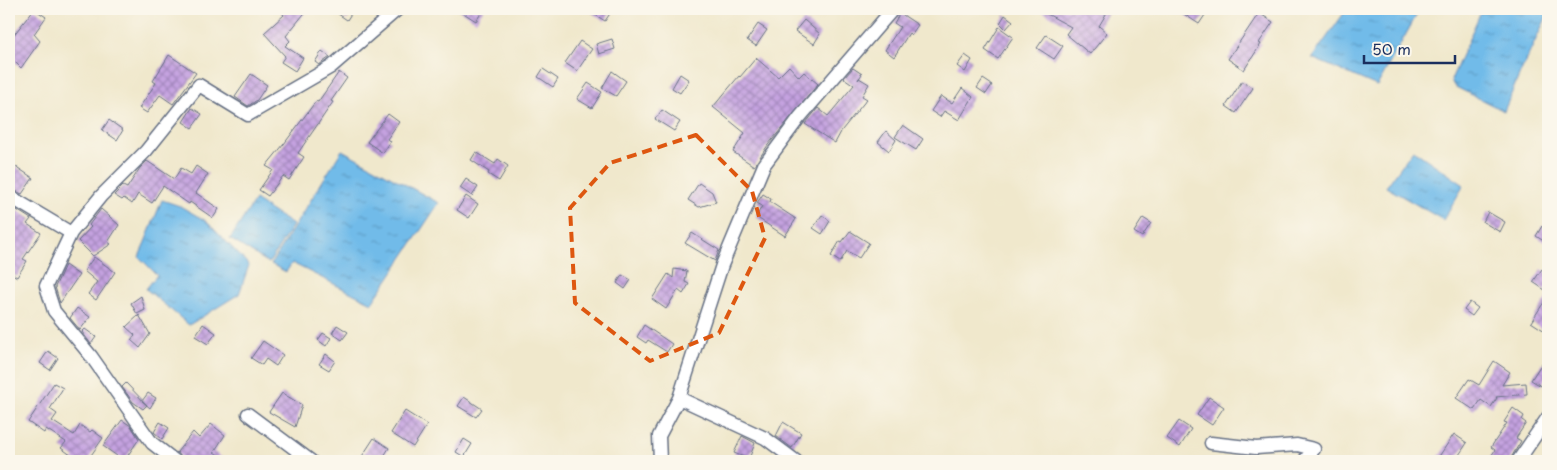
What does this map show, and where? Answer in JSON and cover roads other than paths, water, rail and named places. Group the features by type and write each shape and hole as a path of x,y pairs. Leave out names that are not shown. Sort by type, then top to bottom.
{"street":[{"path":"175,461 152,443 91,356 54,311 46,286 71,233 101,196 146,151 199,85 248,115 331,67 398,9"},
{"path":"660,461 659,436 679,398 722,265 764,165 799,118 893,9"},
{"path":"9,196 71,233"},
{"path":"679,398 765,438 796,461"},
{"path":"248,414 311,461"},
{"path":"1518,461 1548,417"},
{"path":"1211,443 1256,448 1297,444 1314,449 1304,461"}],"water":[{"path":"1347,9 1420,9 1377,86 1312,58"},
{"path":"1482,9 1548,9 1546,18 1504,111 1454,86 1451,80"},
{"path":"342,150 439,203 372,303 292,263 286,272 271,264"},
{"path":"1413,150 1464,185 1443,220 1386,187"},
{"path":"162,200 180,206 206,221 249,265 239,294 189,325 146,289 157,275 139,257"},
{"path":"255,200 293,225 269,263 230,239"}]}
